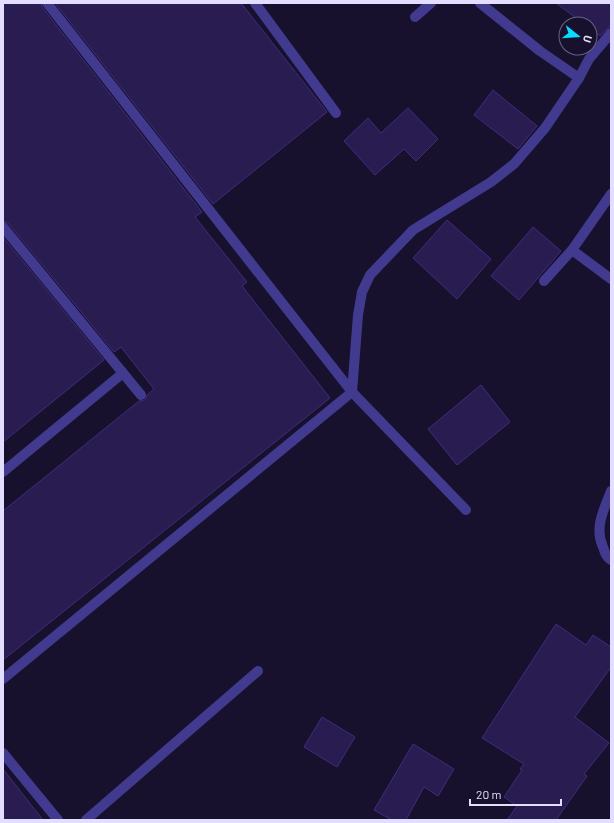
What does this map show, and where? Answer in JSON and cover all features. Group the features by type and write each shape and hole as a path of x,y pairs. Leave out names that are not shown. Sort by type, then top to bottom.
{"street":[{"path":"47,3 352,392 466,510"},
{"path":"255,3 336,113"},
{"path":"415,17 431,3"},
{"path":"480,3 540,51 579,78"},
{"path":"3,679 352,392 358,315 362,292 370,275 413,230 491,182 514,164 544,128 579,78 589,59 611,32"},
{"path":"544,281 572,250 611,194"},
{"path":"3,227 141,395"},
{"path":"572,250 611,279"},
{"path":"3,472 123,373"},
{"path":"611,491 598,529 599,540 607,557 611,560"},
{"path":"86,820 258,671"},
{"path":"3,753 58,820"}],"building":[{"path":"3,3 41,3 42,7 202,212 195,217 247,282 242,286 330,398 3,660 3,511 139,401 145,400 147,395 154,389 121,347 114,352 8,223 3,221"},
{"path":"55,3 241,3 327,112 213,204"},
{"path":"556,3 611,3 611,25 600,36 598,35 598,16 573,16"},
{"path":"493,90 537,126 518,149 474,115"},
{"path":"408,108 438,139 416,161 404,149 375,175 344,141 368,118 381,133"},
{"path":"447,220 491,259 457,299 413,258"},
{"path":"533,227 561,251 519,300 491,276"},
{"path":"3,237 104,360 3,442"},
{"path":"481,385 510,422 457,465 428,429"},
{"path":"556,624 586,645 593,635 611,647 611,667 575,717 609,743 584,774 587,776 556,820 507,820 517,806 504,797 522,770 520,769 524,764 482,738"},
{"path":"322,717 355,737 337,767 304,747"},
{"path":"413,744 454,769 438,796 424,787 406,820 392,820 374,810"},
{"path":"3,769 43,820 3,820"}]}
